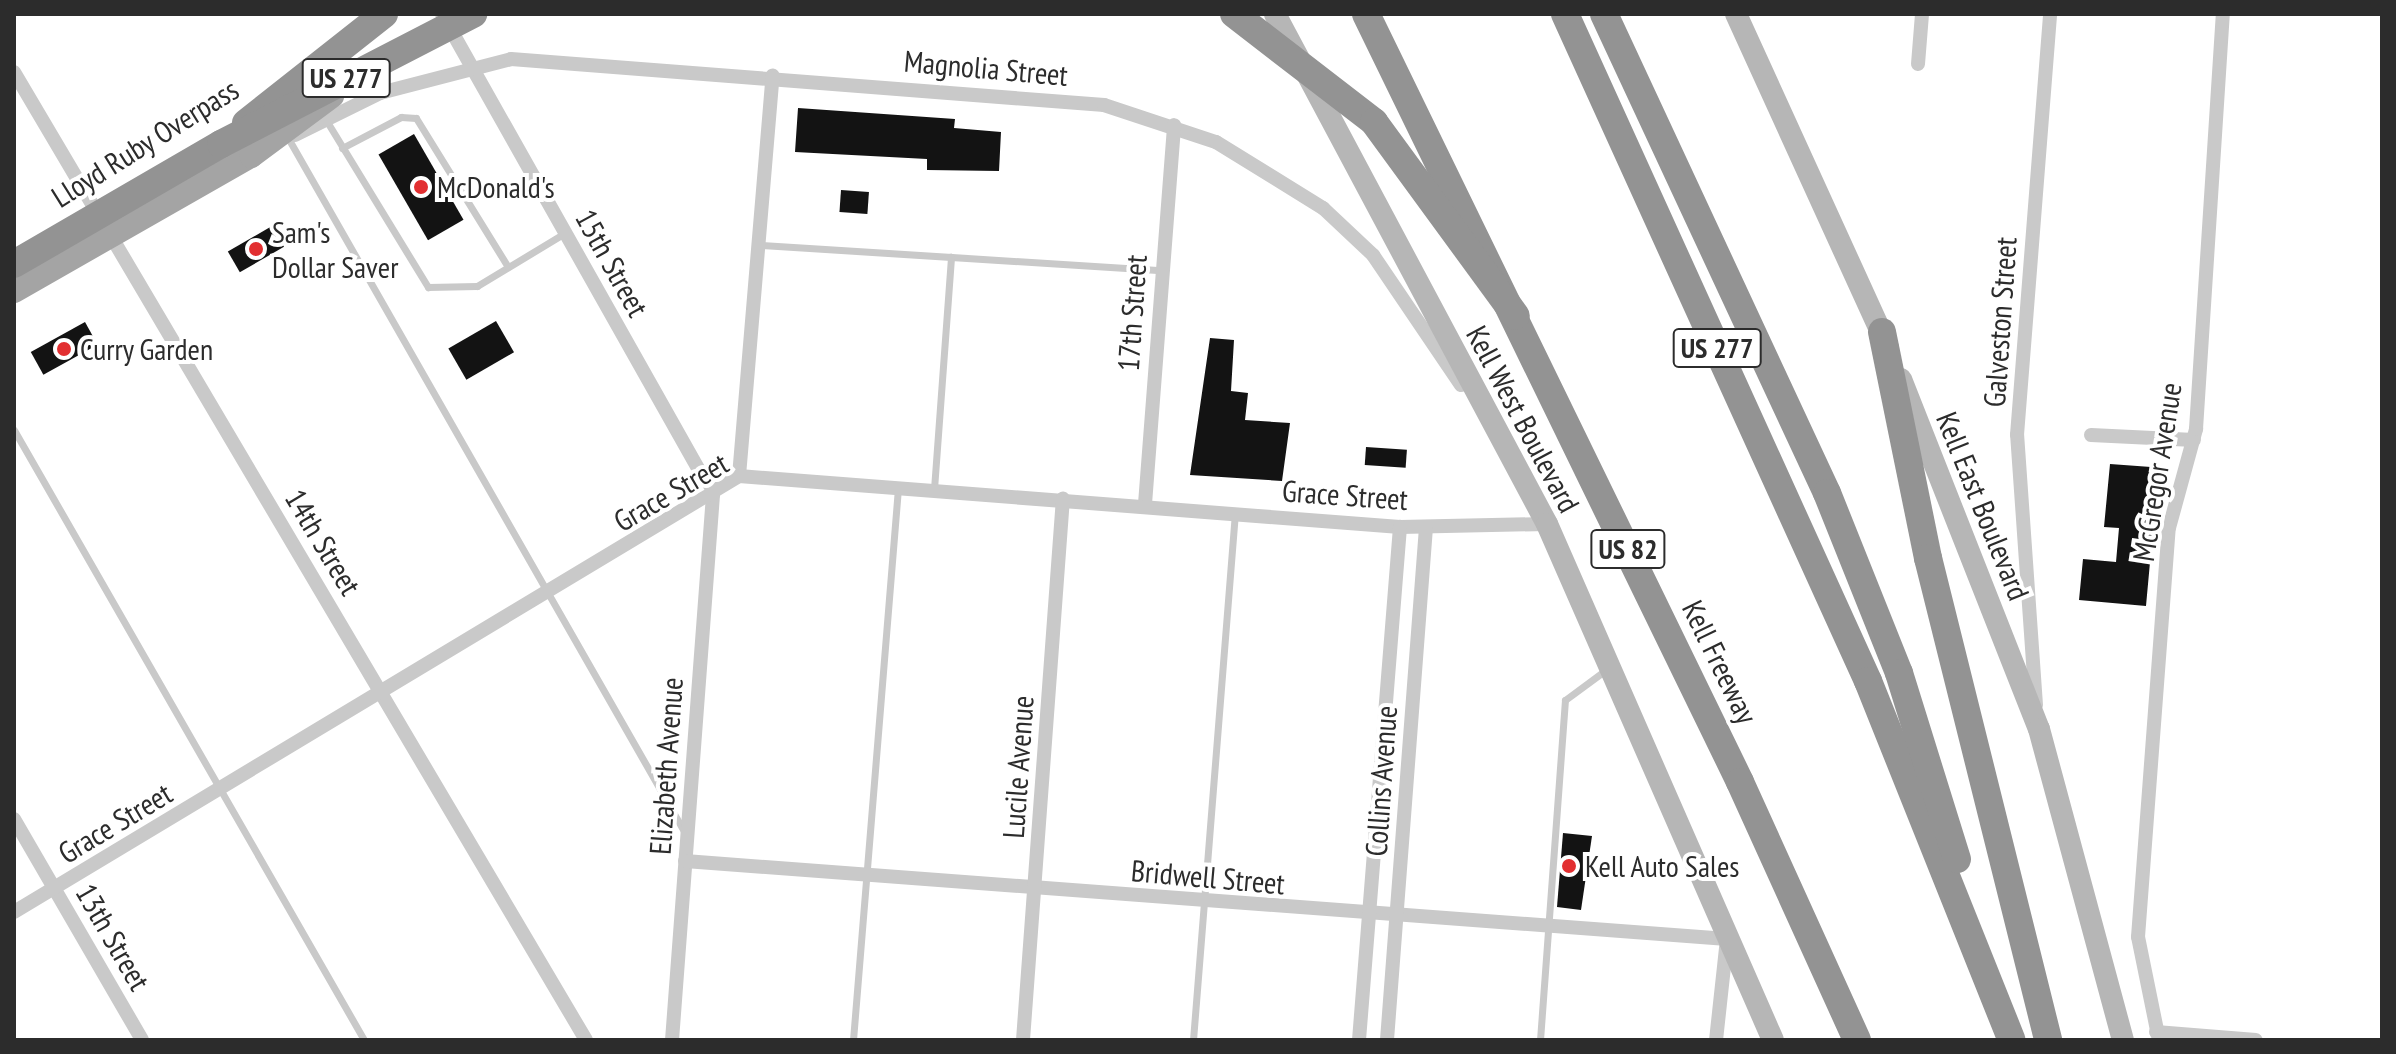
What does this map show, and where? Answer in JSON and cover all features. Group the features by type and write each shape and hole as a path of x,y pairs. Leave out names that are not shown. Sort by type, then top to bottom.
{"highway":[{"name":"Lloyd Ruby Overpass","path":"14,264 221,144 384,14"},
{"name":"US 277","path":"221,144 473,14"},
{"path":"1234,14 1374,122 1516,316"},
{"name":"US 82","path":"1366,14 1516,316"},
{"name":"US 277","path":"1565,14 1868,681 2012,1040"},
{"path":"1604,14 1827,493 1899,673 2012,1040"},
{"name":"Kell Freeway","path":"1516,316 1740,782 1857,1040"},
{"path":"1882,332 1928,558 2048,1040"}],"main road":[{"path":"14,291 251,156 443,14"},
{"name":"Kell West Boulevard","path":"1275,14 1547,524 1773,1040"},
{"name":"Kell East Boulevard","path":"1736,14 1882,332 2039,729 2123,1040"}],"street":[{"name":"15th Street","path":"443,14 713,495"},
{"path":"1918,64 1922,14"},
{"name":"Galveston Street","path":"2039,729 2017,435 2050,14"},
{"name":"McGregor Avenue","path":"2158,1036 2138,937 2169,528 2194,440 2223,14"},
{"name":"Magnolia Street","path":"251,156 380,93 471,65 511,59 773,75 1104,105 1174,125 1323,208 1373,255 1547,524"},
{"name":"14th Street","path":"14,72 108,238 384,694 586,1040"},
{"path":"739,476 761,245 773,75"},
{"name":"17th Street","path":"1145,504 1174,125"},
{"path":"2091,435 2194,440"},
{"name":"Grace Street","path":"14,912 551,594 739,476 898,483 934,489 1400,527 1547,524"},
{"name":"Elizabeth Avenue","path":"672,1040 713,495"},
{"name":"Lucile Avenue","path":"1023,1040 1063,498"},
{"name":"Collins Avenue","path":"1359,1040 1400,527"},
{"name":"Collins Avenue","path":"1387,1040 1426,527"},
{"name":"13th Street","path":"14,819 142,1040"},
{"name":"Bridwell Street","path":"685,861 1369,916 1727,939"},
{"path":"1716,1040 1727,939"},
{"path":"2158,1036 2256,1040"}],"lane":[{"path":"342,148 401,117 416,118 508,267"},
{"path":"326,120 428,287 477,286 566,233"},
{"path":"288,138 687,836"},
{"path":"761,245 1161,270"},
{"path":"934,489 951,257"},
{"path":"14,430 364,1040"},
{"path":"853,1040 898,483"},
{"path":"1193,1040 1235,512"},
{"path":"1540,1040 1565,700 1609,668"}],"building":[{"path":"798,108 955,119 954,128 1001,132 999,171 927,170 927,159 795,152"},
{"name":"McDonald's","path":"414,134 464,220 428,240 378,154"},
{"path":"841,190 869,192 867,214 839,212"},
{"name":"Sam's Dollar Saver","path":"272,226 284,247 240,272 228,252"},
{"path":"496,321 514,352 466,380 448,348"},
{"name":"Curry Garden","path":"85,322 98,345 43,375 31,352"},
{"path":"1210,338 1234,340 1231,391 1248,393 1245,420 1290,423 1282,481 1190,475"},
{"path":"1366,447 1407,450 1406,468 1365,465"},
{"path":"2110,464 2151,467 2148,497 2156,497 2146,606 2079,600 2083,559 2116,562 2119,528 2104,527"},
{"name":"Kell Auto Sales","path":"1563,833 1592,836 1581,910 1557,907"}],"place":[{"name":"McDonald's","path":"421,187"},
{"name":"Sam's Dollar Saver","path":"256,249"},
{"name":"Curry Garden","path":"64,349"},
{"name":"Kell Auto Sales","path":"1569,866"}]}
